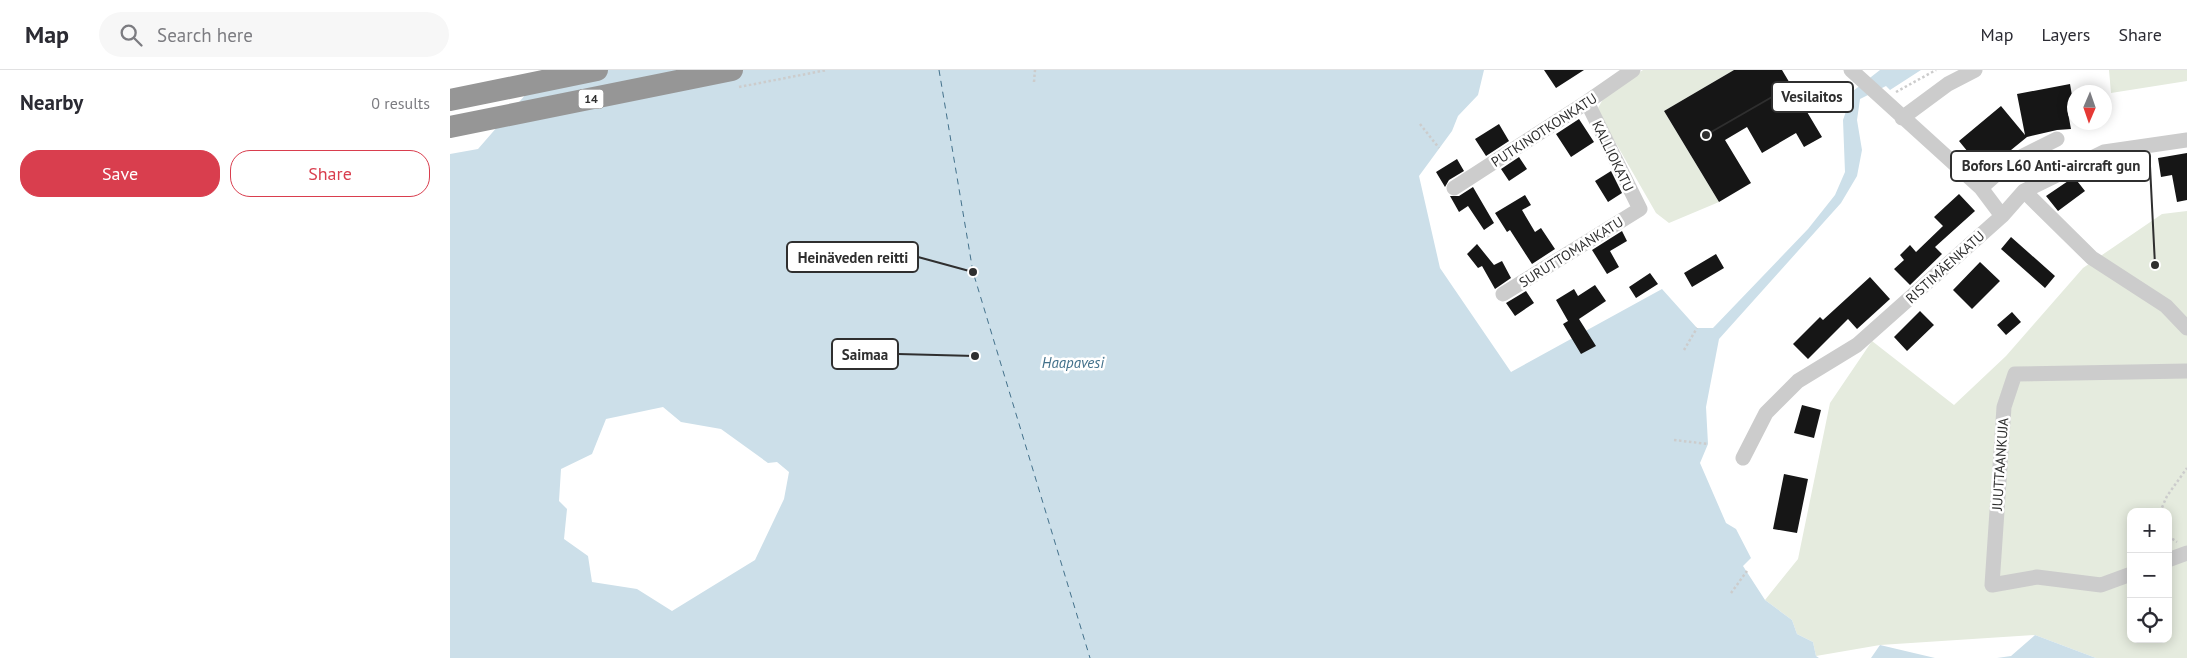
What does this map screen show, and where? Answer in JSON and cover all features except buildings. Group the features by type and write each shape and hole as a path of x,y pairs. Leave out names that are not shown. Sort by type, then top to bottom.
{"highway":[{"name":"14","path":"450,100 597,70"},
{"name":"14","path":"450,127 732,70"}],"street":[{"name":"PUTKINOTKONKATU","path":"1454,188 1633,70"},
{"path":"1902,118 1948,84 1975,70"},
{"path":"1854,73 1884,96 1902,118 1981,188 2002,216"},
{"name":"KALLIOKATU","path":"1587,102 1640,209"},
{"path":"1981,188 2010,163 2057,139"},
{"name":"RISTIMÄENKATU","path":"1743,458 1766,413 1798,381 1857,345 2002,216 2024,191 2104,152 2187,140"},
{"path":"2024,191 2092,258 2166,306 2187,328"},
{"name":"SURUTTOMANKATU","path":"1503,294 1640,209"},
{"name":"JUUTTAANKUJA","path":"2127,575 2101,585 2037,577 1992,585 2004,407 2015,374 2187,371"},
{"path":"2172,559 2187,553"}],"path":[{"path":"1034,70 1034,82"},
{"path":"1884,96 1936,70"},
{"path":"1420,124 1438,148"},
{"path":"1684,350 1697,328"},
{"path":"1674,440 1708,444"},
{"path":"2162,508 2167,496 2187,468"},
{"path":"1731,592 1747,571"}],"shaded area":[{"path":"1643,70 1734,70 1664,111 1719,202 1669,223 1656,213 1602,119 1598,108 1607,92"},
{"path":"2109,70 2187,70 2187,81 2112,93 2112,85 2110,85"},
{"path":"2187,211 2187,658 2096,658 2035,635 1880,645 1816,656 1813,642 1797,634 1792,620 1765,600 1798,559 1830,403 1872,341 1954,405 2006,356 2083,268 2162,214"}],"water":[{"name":"Haapavesi","path":"547,70 1484,70 1478,95 1458,116 1452,131 1419,176 1440,268 1511,372 1662,289 1697,328 1713,328 1808,229 1835,195 1845,172 1843,120 1853,91 1880,70 1921,70 1890,90 1886,86 1860,99 1857,120 1862,150 1857,176 1841,203 1719,339 1706,407 1708,444 1700,463 1726,523 1736,529 1751,558 1743,566 1765,600 1792,620 1797,634 1813,642 1816,656 1819,658 450,658 450,154 478,149","holes":["663,407 681,422 721,429 768,463 777,462 789,472 784,499 755,560 672,611 637,589 592,582 588,556 564,539 567,509 559,501 561,469 592,454 606,419"]},
{"path":"2035,635 2096,658 1997,658 2011,656"},
{"path":"1880,645 1935,658 1871,658"}],"ferry route":[{"path":"939,70 973,272 1090,658"}],"place":[{"name":"Vesilaitos","path":"1706,135"},
{"name":"Bofors L60 Anti-aircraft gun","path":"2155,265"},
{"name":"Heinäveden reitti","path":"973,272"},
{"name":"Saimaa","path":"975,356"}]}
